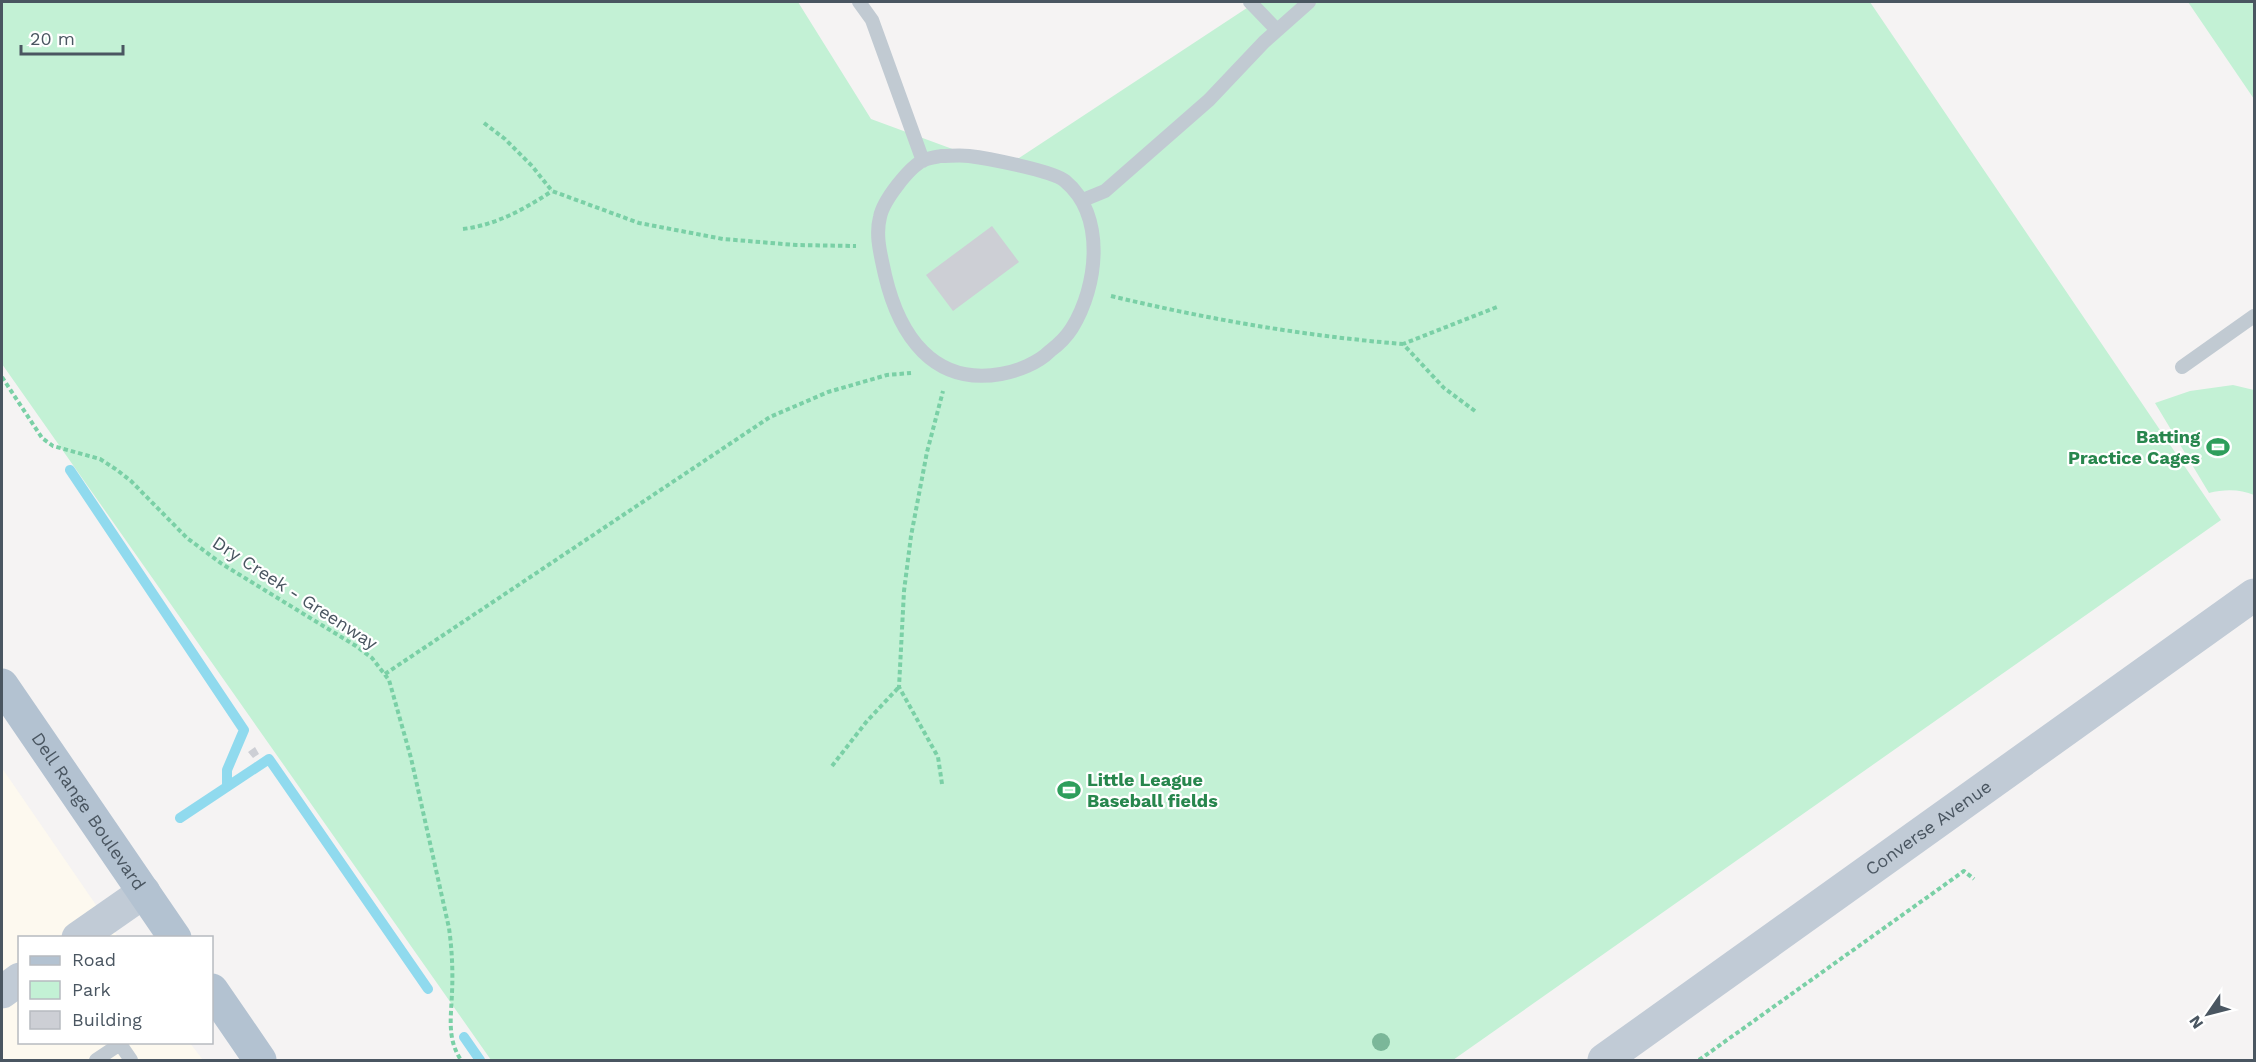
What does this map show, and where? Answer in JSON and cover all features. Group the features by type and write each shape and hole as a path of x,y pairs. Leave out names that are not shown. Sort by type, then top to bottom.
{"main road":[{"name":"Converse Avenue","path":"1604,1060 2254,596"},
{"name":"Dell Range Boulevard","path":"2,685 174,936"},
{"path":"81,936 144,892"},
{"path":"2,992 18,980"},
{"path":"213,991 260,1060"}],"lane":[{"path":"859,2 872,20 923,161"},
{"path":"1250,2 1277,30"},
{"path":"1083,200 1105,191 1209,100 1277,30 1309,2"},
{"path":"941,156 969,156 1039,171 1064,179 1083,200 1091,224 1094,263 1086,299 1072,329 1049,353 1016,371 982,377 941,365 919,349 899,321 878,246 880,216 889,197 894,188 923,161 941,156"},
{"path":"2182,367 2254,316"},
{"path":"96,1060 120,1044 131,1060"}],"path":[{"path":"484,123 532,165 552,192 639,223 723,239 796,245 878,246"},
{"path":"463,230 477,228 507,217 552,192"},
{"path":"1088,289 1183,314 1332,338 1403,344 1497,307"},
{"path":"1403,344 1444,388 1476,411"},
{"path":"385,674 770,417 828,392 887,375 908,374 941,365 911,536 904,591 899,687 938,757 942,784"},
{"name":"Dry Creek - Greenway","path":"2,377 42,438 63,450 100,459 117,470 131,481 187,538 222,564 356,646 372,658 385,674 392,687 411,758 449,928 453,952 450,1033 454,1050 461,1060"},
{"path":"832,766 867,721 899,687"},
{"path":"1699,1060 1964,871 1974,879"}],"shaded area":[{"path":"2,768 117,936 18,936 18,1044 191,1044 203,1060 2,1060"}],"green space":[{"name":"Little League Baseball fields","path":"2,2 798,2 871,119 1004,168 1256,2 1870,2 2221,520 1453,1060 491,1060 2,364"},
{"path":"2188,2 2254,2 2254,99"},
{"name":"Batting Practice Cages","path":"2233,385 2254,390 2254,495 2232,490 2209,493 2155,403 2190,391"}],"building":[{"path":"992,226 1019,262 953,311 926,275"},
{"path":"255,747 259,754 253,758 248,752"}],"waterway":[{"path":"70,470 244,730 227,770 227,787"},
{"path":"180,818 269,759 428,989"},
{"path":"464,1037 480,1060"}],"place":[{"name":"Batting Practice Cages","path":"2218,447"},
{"name":"Little League Baseball fields","path":"1069,790"}]}
